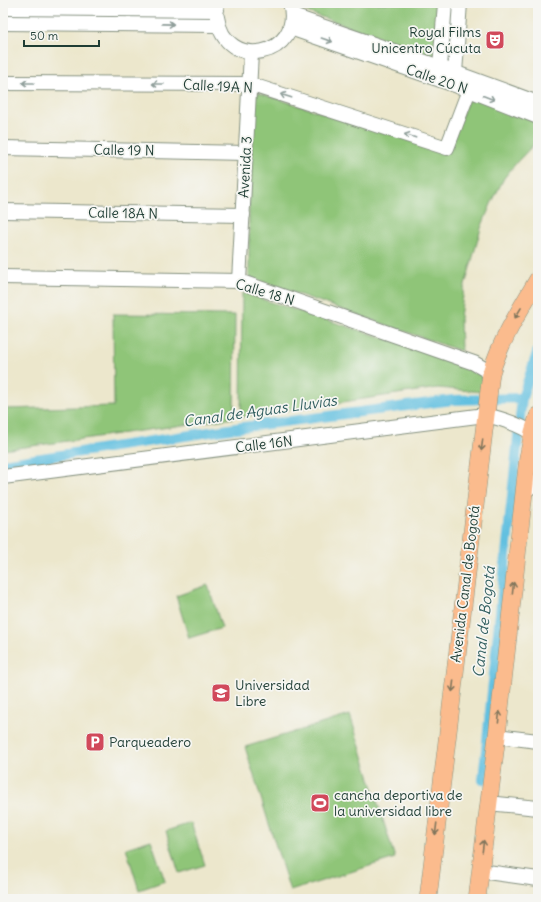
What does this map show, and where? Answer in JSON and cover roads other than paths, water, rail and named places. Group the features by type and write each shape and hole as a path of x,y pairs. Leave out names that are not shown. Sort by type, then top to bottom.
{"main road":[{"name":"Avenida Canal de Bogotá","path":"428,899 488,413 490,379 497,354 513,322 538,279"},
{"path":"477,899 524,492 532,432 538,416"}],"street":[{"path":"440,67 444,3"},
{"path":"455,73 460,3"},
{"path":"3,8 219,6 218,25 223,35 230,44 240,50 251,53 264,52 275,47 284,38 291,16"},
{"name":"Calle 20 N","path":"291,16 440,67 538,103"},
{"name":"Calle 20 N","path":"291,16 538,117"},
{"path":"3,22 218,25"},
{"name":"Avenida 3","path":"239,282 251,53"},
{"name":"Calle 19A N","path":"3,83 249,84 447,148 469,90"},
{"name":"Calle 19 N","path":"3,148 246,152"},
{"name":"Calle 18A N","path":"3,211 242,215"},
{"name":"Calle 18 N","path":"3,277 239,282 474,363 490,379"},
{"name":"Calle 16N","path":"3,477 488,413 532,432"},
{"path":"524,492 538,482"},
{"path":"497,736 538,741"},
{"path":"488,803 538,808"},
{"path":"480,871 538,879"}],"waterway":[{"name":"Canal de Bogotá","path":"483,780 522,398 538,350"},
{"name":"Canal de Aguas Lluvias","path":"3,464 236,428 453,400 522,398"}],"place":[{"name":"Royal Films Unicentro Cúcuta","path":"495,40"},
{"name":"Universidad Libre","path":"221,693"},
{"name":"Parqueadero","path":"95,742"},
{"name":"cancha deportiva de la universidad libre","path":"320,803"}]}
